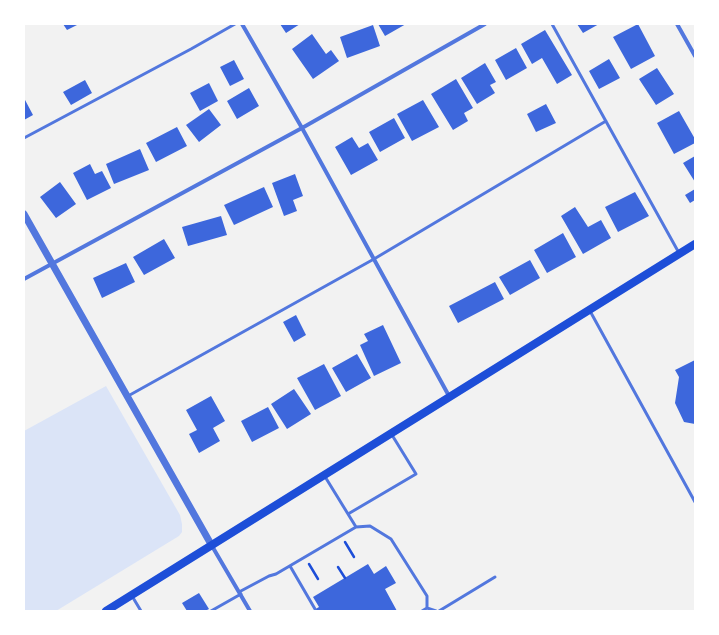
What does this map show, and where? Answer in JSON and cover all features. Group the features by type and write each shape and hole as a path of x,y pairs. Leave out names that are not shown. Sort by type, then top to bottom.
{"main road":[{"path":"106,611 695,244"}],"street":[{"path":"242,24 302,128 449,396"},
{"path":"24,279 302,128 485,24"},
{"path":"677,24 695,56"},
{"path":"24,214 250,611"}],"lane":[{"path":"24,138 235,24"},
{"path":"552,24 680,254"},
{"path":"128,396 374,259 606,121"},
{"path":"589,310 695,502"},
{"path":"348,514 416,474 391,433"},
{"path":"324,475 356,527"},
{"path":"211,611 356,527 370,526 391,539 427,596 427,608"},
{"path":"290,566 315,609"},
{"path":"439,611 495,577"},
{"path":"132,595 142,611"},
{"path":"422,611 427,608 436,611"}],"path":[{"path":"342,536 354,557"},
{"path":"305,557 318,579"},
{"path":"338,567 345,578"}],"shaded area":[{"path":"106,386 180,515 182,532 179,536 56,611 24,611 24,431"}],"building":[{"path":"63,24 79,24 67,30"},
{"path":"280,24 300,24 286,33"},
{"path":"378,24 406,24 385,36"},
{"path":"577,24 599,24 583,33"},
{"path":"638,24 655,56 631,69 613,37"},
{"path":"373,25 380,46 347,58 340,37"},
{"path":"545,30 572,75 557,84 542,58 532,64 521,44"},
{"path":"312,34 326,54 331,50 339,61 313,79 292,49"},
{"path":"516,48 527,68 506,80 495,60"},
{"path":"609,59 620,78 599,89 589,71"},
{"path":"234,60 244,79 230,86 220,67"},
{"path":"485,63 496,82 490,85 495,93 477,104 461,78"},
{"path":"657,68 674,94 656,105 639,79"},
{"path":"456,79 473,108 464,113 468,121 453,130 431,94"},
{"path":"85,80 92,93 71,105 63,92"},
{"path":"209,83 218,101 200,111 190,93"},
{"path":"249,88 259,106 237,119 227,101"},
{"path":"24,98 33,115 24,120"},
{"path":"423,100 439,127 412,141 397,114"},
{"path":"546,104 556,123 536,132 527,114"},
{"path":"209,109 221,125 199,142 186,125"},
{"path":"679,111 695,139 695,143 674,154 657,123"},
{"path":"394,118 405,138 380,152 369,132"},
{"path":"177,127 187,146 156,162 146,143"},
{"path":"352,137 359,148 368,143 378,160 351,175 335,147"},
{"path":"140,149 149,170 114,184 106,164"},
{"path":"695,156 695,182 683,163"},
{"path":"90,164 95,174 102,171 111,188 87,200 73,173"},
{"path":"295,174 303,196 293,200 297,211 284,216 272,183"},
{"path":"60,182 76,204 56,218 40,197"},
{"path":"264,187 273,207 234,225 224,205"},
{"path":"695,189 695,200 690,203 685,195"},
{"path":"635,192 649,216 618,232 605,207"},
{"path":"575,207 588,227 601,220 611,238 583,254 561,216"},
{"path":"221,216 227,235 188,246 182,227"},
{"path":"563,233 576,257 547,273 534,250"},
{"path":"164,239 175,258 144,275 133,257"},
{"path":"530,260 540,278 510,295 499,277"},
{"path":"126,263 135,282 102,298 93,278"},
{"path":"495,282 504,299 458,323 449,306"},
{"path":"296,315 306,335 294,342 283,322"},
{"path":"383,325 401,363 374,376 360,345 368,341 364,334"},
{"path":"357,354 371,378 346,392 332,368"},
{"path":"695,360 695,424 684,422 675,403 679,377 675,370"},
{"path":"324,364 341,396 315,410 297,378"},
{"path":"294,389 311,414 287,429 271,404"},
{"path":"211,396 225,421 213,428 220,441 199,453 189,434 197,430 186,410"},
{"path":"268,407 279,428 252,442 241,421"},
{"path":"368,564 374,574 386,566 396,583 385,589 397,611 312,611 319,607 313,597"},
{"path":"199,593 209,609 205,611 187,611 182,603"}]}
